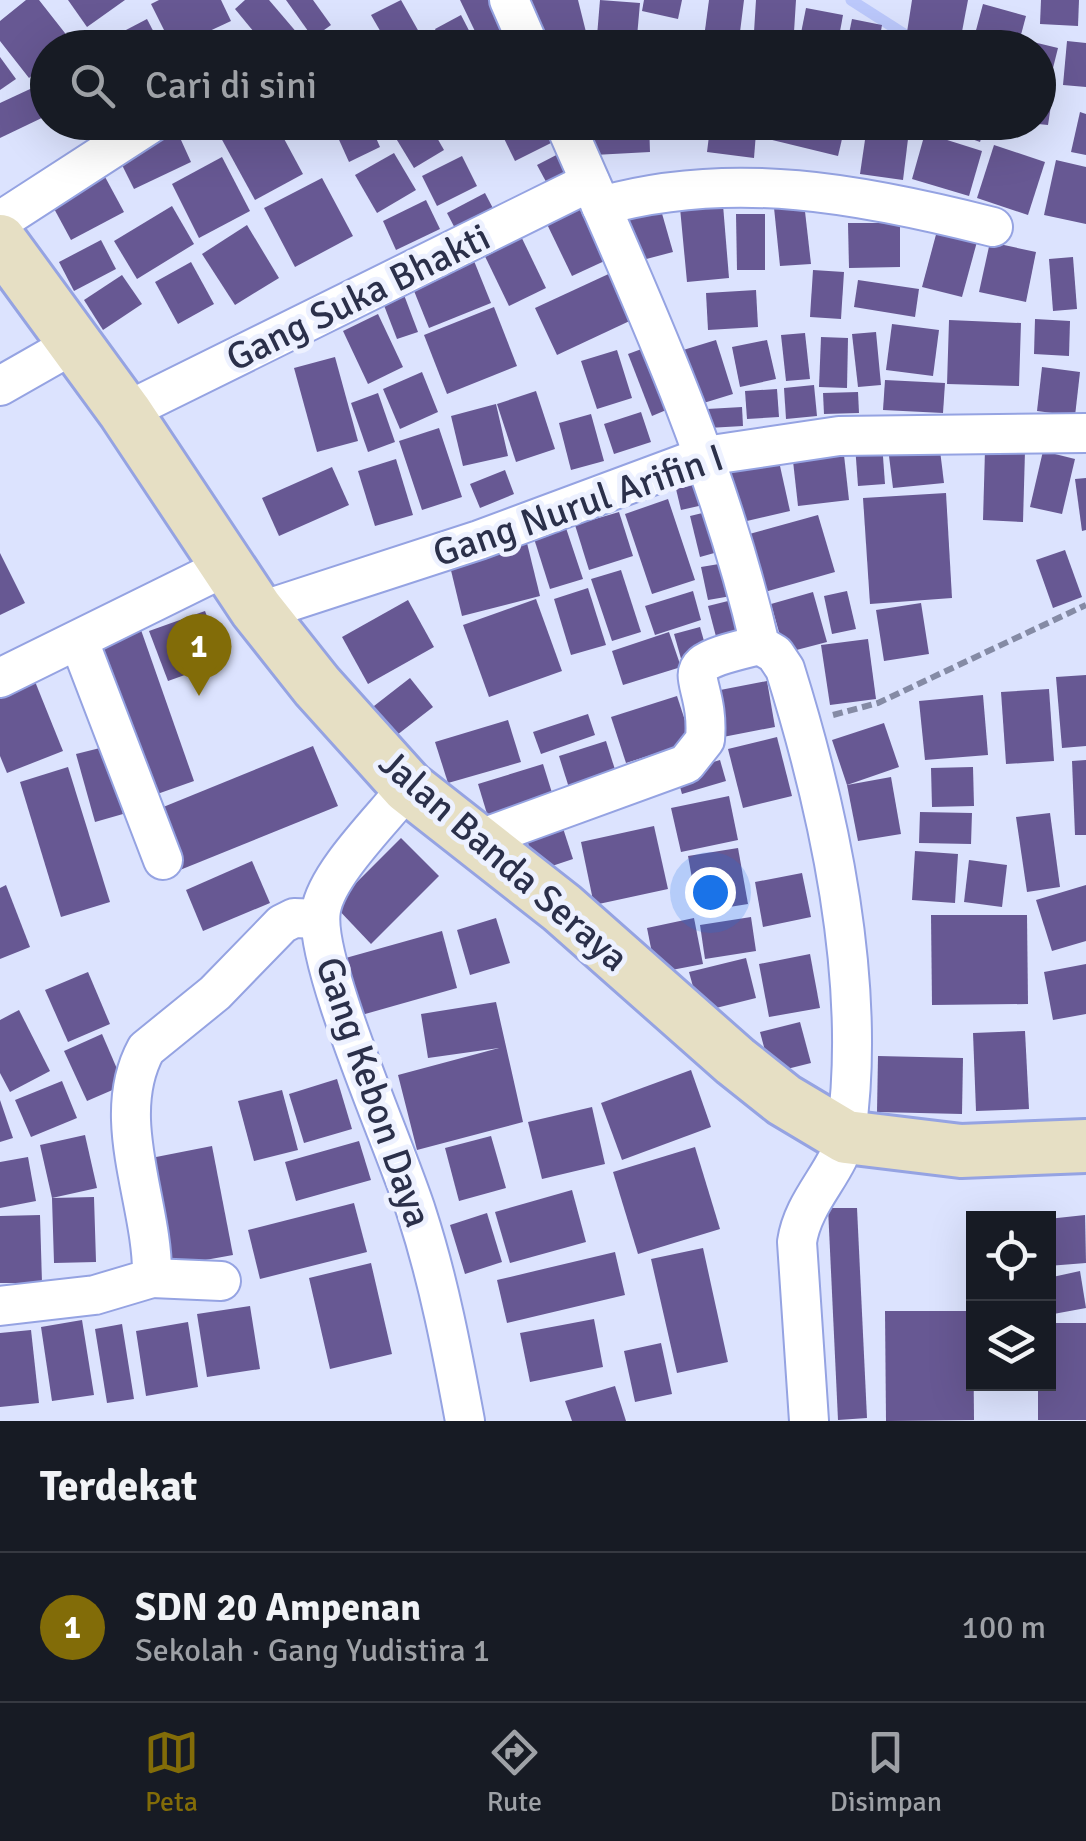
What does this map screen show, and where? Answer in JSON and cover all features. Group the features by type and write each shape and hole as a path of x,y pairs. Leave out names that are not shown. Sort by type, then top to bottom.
{"street":[{"path":"509,0 522,30"},
{"path":"0,221 125,140"},
{"path":"572,140 705,456 730,530 760,645 783,663 803,724 833,856 850,1033 846,1137 800,1220 797,1242 809,1421"},
{"name":"Gang Suka Bhakti","path":"125,412 596,194 640,195 724,186 799,188 993,226"},
{"name":"Jalan Banda Seraya","path":"0,240 72,345 125,412 258,612 408,787 562,908 735,1060 784,1100 846,1137 960,1151 1086,1146"},
{"path":"0,386 72,345"},
{"name":"Gang Nurul Arifin I","path":"258,612 479,540 705,456 839,436 1086,433"},
{"path":"0,678 228,566"},
{"path":"80,641 163,860"},
{"path":"476,840 686,764 705,740 695,682 700,666 710,657 760,645"},
{"name":"Gang Kebon Daya","path":"408,787 330,886 320,919 328,964 417,1212 442,1302 465,1421"},
{"path":"152,1278 132,1120 140,1060 146,1049 215,993 282,924 294,918 320,919"},
{"path":"0,1306 95,1295 152,1278 221,1281"}],"path":[{"path":"803,724 878,703 1086,605"}],"building":[{"path":"26,0 39,0 63,30 30,30 29,78 0,41 0,21"},
{"path":"68,0 125,0 87,27"},
{"path":"159,0 221,0 231,21 212,30 164,30 151,4"},
{"path":"245,0 269,0 295,30 252,30 235,9"},
{"path":"286,0 313,0 331,25 324,30 307,30"},
{"path":"401,0 418,30 380,30 371,15"},
{"path":"460,0 495,0 510,30 474,30"},
{"path":"526,0 578,0 586,30 534,30"},
{"path":"600,0 640,3 638,30 598,30"},
{"path":"644,0 682,0 678,19 642,11"},
{"path":"709,0 744,0 740,30 705,30"},
{"path":"756,0 796,0 794,30 754,30"},
{"path":"912,0 968,0 962,30 907,30"},
{"path":"1041,0 1079,0 1078,26 1040,24"},
{"path":"983,4 1026,16 1022,30 976,30"},
{"path":"806,8 843,15 840,30 802,30"},
{"path":"461,15 469,30 435,30"},
{"path":"147,19 153,30 126,30"},
{"path":"852,19 882,25 881,30 850,30"},
{"path":"1067,41 1086,43 1086,87 1063,85"},
{"path":"0,57 16,79 0,90"},
{"path":"30,89 30,124 0,138 0,103"},
{"path":"1080,112 1086,114 1086,155 1071,152"},
{"path":"153,140 181,140 191,162 134,189 118,157"},
{"path":"222,140 285,140 303,174 255,200"},
{"path":"339,140 377,140 380,147 349,162"},
{"path":"397,140 438,140 444,150 414,168"},
{"path":"505,140 557,140 515,161"},
{"path":"593,140 650,140 650,152 594,155"},
{"path":"708,140 755,140 754,158 707,152"},
{"path":"772,140 842,140 838,156"},
{"path":"865,140 908,140 903,180 860,174"},
{"path":"923,140 947,140 982,151 969,196 912,179"},
{"path":"994,145 1045,162 1028,215 977,198"},
{"path":"566,150 580,176 551,191 537,165"},
{"path":"394,153 416,190 377,213 355,175"},
{"path":"462,156 477,186 437,206 422,176"},
{"path":"222,157 250,211 199,238 172,184"},
{"path":"1056,160 1086,167 1086,224 1044,215"},
{"path":"104,175 124,212 71,240 51,203"},
{"path":"322,178 353,236 295,267 264,208"},
{"path":"485,193 497,216 459,236 447,213"},
{"path":"803,194 811,264 780,266 773,198"},
{"path":"426,200 440,229 396,250 383,221"},
{"path":"583,201 611,258 572,276 545,220"},
{"path":"723,205 729,278 687,282 680,208"},
{"path":"172,206 194,244 137,279 114,241"},
{"path":"661,210 673,252 635,262 624,220"},
{"path":"736,214 765,214 765,270 737,270"},
{"path":"848,223 900,223 900,267 849,268"},
{"path":"247,225 279,278 235,305 202,254"},
{"path":"938,227 978,238 962,297 922,287"},
{"path":"517,228 546,288 509,306 480,246"},
{"path":"101,240 116,269 74,291 59,262"},
{"path":"990,242 1036,252 1026,302 979,292"},
{"path":"472,256 491,303 429,328 410,281"},
{"path":"1073,257 1077,309 1053,311 1049,259"},
{"path":"191,262 214,304 178,324 155,282"},
{"path":"813,270 844,272 841,319 810,317"},
{"path":"615,271 636,318 557,355 535,308"},
{"path":"122,275 142,304 103,330 84,300"},
{"path":"858,280 919,289 915,317 854,307"},
{"path":"401,287 418,332 397,339 380,295"},
{"path":"756,290 758,327 708,330 706,293"},
{"path":"494,307 517,366 447,394 424,335"},
{"path":"378,314 403,367 368,384 343,331"},
{"path":"1035,319 1070,321 1069,356 1034,354"},
{"path":"949,320 1021,323 1019,386 947,384"},
{"path":"892,324 939,330 933,376 886,370"},
{"path":"876,332 881,385 858,387 852,334"},
{"path":"805,333 810,379 786,381 781,335"},
{"path":"821,337 848,338 847,388 819,387"},
{"path":"716,340 733,394 697,405 680,351"},
{"path":"767,340 776,379 740,387 732,347"},
{"path":"647,347 671,408 652,416 628,354"},
{"path":"617,350 632,398 597,409 581,361"},
{"path":"335,357 358,441 317,452 294,368"},
{"path":"1042,367 1080,372 1075,416 1037,411"},
{"path":"422,372 438,412 400,429 383,389"},
{"path":"885,380 945,383 943,413 883,410"},
{"path":"814,385 817,416 786,419 784,388"},
{"path":"777,389 779,417 747,419 745,391"},
{"path":"536,391 555,449 516,462 497,404"},
{"path":"858,392 859,413 824,414 823,393"},
{"path":"378,393 395,442 368,452 351,403"},
{"path":"496,404 508,456 463,466 451,416"},
{"path":"742,407 743,426 708,428 707,409"},
{"path":"641,412 651,442 614,454 604,424"},
{"path":"591,414 604,461 571,470 559,423"},
{"path":"439,428 462,497 422,510 399,441"},
{"path":"939,442 944,483 893,488 888,448"},
{"path":"882,443 885,484 858,486 855,445"},
{"path":"985,450 1025,451 1023,522 983,520"},
{"path":"1043,451 1075,459 1062,514 1030,507"},
{"path":"844,455 849,500 798,506 793,461"},
{"path":"778,457 790,511 734,524 721,469"},
{"path":"396,459 413,515 375,526 358,471"},
{"path":"332,467 349,505 279,536 262,498"},
{"path":"505,470 514,494 480,508 470,484"},
{"path":"1086,478 1086,530 1082,531 1075,479"},
{"path":"708,482 712,503 681,510 676,489"},
{"path":"946,493 952,598 870,604 863,498"},
{"path":"668,499 695,580 652,594 625,514"},
{"path":"715,510 725,550 700,557 690,516"},
{"path":"619,512 633,556 589,570 575,525"},
{"path":"818,515 835,572 758,594 742,536"},
{"path":"562,516 583,579 550,589 530,526"},
{"path":"526,539 540,596 462,616 448,558"},
{"path":"1065,550 1082,597 1053,608 1036,560"},
{"path":"0,553 25,603 0,615"},
{"path":"731,562 737,595 708,600 701,567"},
{"path":"621,570 641,632 612,641 591,579"},
{"path":"588,588 606,645 571,655 554,599"},
{"path":"693,591 701,620 655,635 645,606"},
{"path":"847,591 856,629 832,634 824,596"},
{"path":"813,592 827,642 785,653 771,604"},
{"path":"536,599 562,671 489,697 463,625"},
{"path":"736,599 748,640 719,648 708,606"},
{"path":"408,600 434,647 368,684 342,637"},
{"path":"921,603 929,654 884,661 876,610"},
{"path":"205,611 224,661 168,681 149,631"},
{"path":"700,627 708,655 682,662 674,634"},
{"path":"141,630 194,781 146,798 93,648"},
{"path":"669,632 681,667 623,685 612,651"},
{"path":"868,639 876,699 830,705 821,645"},
{"path":"1086,675 1086,746 1062,748 1056,677"},
{"path":"410,678 433,707 388,742 365,713"},
{"path":"34,679 63,751 7,773 0,756 0,693"},
{"path":"767,681 775,727 723,737 715,691"},
{"path":"1049,689 1054,761 1006,764 1001,692"},
{"path":"983,695 988,755 925,760 919,701"},
{"path":"677,696 692,742 626,763 611,717"},
{"path":"588,714 595,735 541,754 533,732"},
{"path":"508,720 521,762 448,783 435,742"},
{"path":"884,723 899,767 847,785 832,740"},
{"path":"777,737 792,796 743,808 728,749"},
{"path":"606,741 617,776 570,791 559,756"},
{"path":"313,746 338,806 175,872 151,812"},
{"path":"104,747 123,814 95,822 76,754"},
{"path":"720,760 726,781 682,794 676,773"},
{"path":"1086,760 1086,835 1075,835 1072,761"},
{"path":"543,764 553,796 488,817 478,784"},
{"path":"68,767 110,902 61,917 20,782"},
{"path":"973,767 974,806 932,807 931,768"},
{"path":"891,777 901,834 858,841 847,785"},
{"path":"729,796 738,840 681,852 671,808"},
{"path":"920,812 972,813 971,844 919,843"},
{"path":"1050,813 1060,887 1027,892 1016,817"},
{"path":"561,822 573,859 537,871 525,834"},
{"path":"654,826 668,889 594,905 581,842"},
{"path":"401,838 439,876 371,944 334,905"},
{"path":"738,848 748,904 698,912 688,856"},
{"path":"915,851 958,854 955,903 912,900"},
{"path":"969,860 1007,865 1002,907 964,902"},
{"path":"252,861 270,903 203,931 186,890"},
{"path":"802,873 811,917 763,927 755,882"},
{"path":"6,885 30,947 0,959 0,888"},
{"path":"1086,885 1086,941 1052,951 1036,900"},
{"path":"931,915 1027,915 1028,1004 932,1005"},
{"path":"751,917 756,951 705,959 700,925"},
{"path":"496,918 510,963 470,975 457,930"},
{"path":"694,918 703,964 656,973 647,928"},
{"path":"442,931 457,988 351,1018 335,961"},
{"path":"810,954 820,1008 769,1017 759,964"},
{"path":"746,958 756,998 700,1012 689,972"},
{"path":"1086,964 1086,1014 1053,1020 1044,972"},
{"path":"88,972 110,1024 68,1042 45,990"},
{"path":"496,1002 523,1122 417,1150 398,1075 499,1048 428,1058 421,1014"},
{"path":"19,1010 50,1071 10,1092 0,1073 0,1020"},
{"path":"800,1022 811,1063 771,1073 760,1032"},
{"path":"1025,1031 1029,1109 976,1111 973,1033"},
{"path":"102,1034 124,1085 87,1101 64,1051"},
{"path":"878,1056 963,1058 962,1114 877,1112"},
{"path":"691,1070 711,1127 622,1160 601,1103"},
{"path":"337,1079 352,1129 304,1143 289,1094"},
{"path":"62,1081 77,1118 31,1137 15,1100"},
{"path":"282,1090 298,1150 254,1161 238,1101"},
{"path":"0,1100 13,1138 0,1142"},
{"path":"592,1107 605,1164 542,1179 528,1122"},
{"path":"85,1135 97,1188 52,1198 40,1145"},
{"path":"491,1136 506,1188 459,1201 445,1148"},
{"path":"359,1141 371,1180 296,1201 285,1162"},
{"path":"212,1146 233,1255 172,1266 151,1158"},
{"path":"695,1147 720,1229 638,1254 613,1172"},
{"path":"28,1157 36,1201 0,1208 0,1162"},
{"path":"572,1190 586,1242 510,1263 495,1212"},
{"path":"94,1197 96,1262 54,1263 52,1198"},
{"path":"354,1203 367,1252 260,1279 248,1230"},
{"path":"828,1208 857,1208 867,1418 838,1420"},
{"path":"487,1213 502,1262 465,1274 450,1225"},
{"path":"40,1215 42,1283 0,1283 0,1216"},
{"path":"1085,1215 1086,1263 1056,1265 1056,1218"},
{"path":"703,1248 728,1362 677,1373 651,1259"},
{"path":"615,1252 625,1295 507,1323 497,1280"},
{"path":"371,1263 392,1354 330,1369 309,1278"},
{"path":"1080,1271 1086,1308 1056,1314 1056,1276"},
{"path":"250,1306 260,1369 207,1377 197,1314"},
{"path":"885,1311 966,1311 966,1391 974,1391 974,1420 886,1421"},
{"path":"594,1319 603,1367 530,1382 520,1333"},
{"path":"82,1320 94,1395 52,1401 41,1327"},
{"path":"188,1322 198,1387 146,1396 136,1331"},
{"path":"1056,1323 1086,1323 1086,1420 1038,1420 1038,1391 1056,1391"},
{"path":"122,1324 134,1399 107,1403 95,1329"},
{"path":"31,1330 39,1403 0,1407 0,1333"},
{"path":"661,1343 672,1394 635,1402 624,1351"},
{"path":"615,1386 626,1421 572,1421 565,1401"}],"waterway":[{"path":"851,0 898,30"}],"place":[{"name":"SDN 20 Ampenan","path":"199,696"}]}
